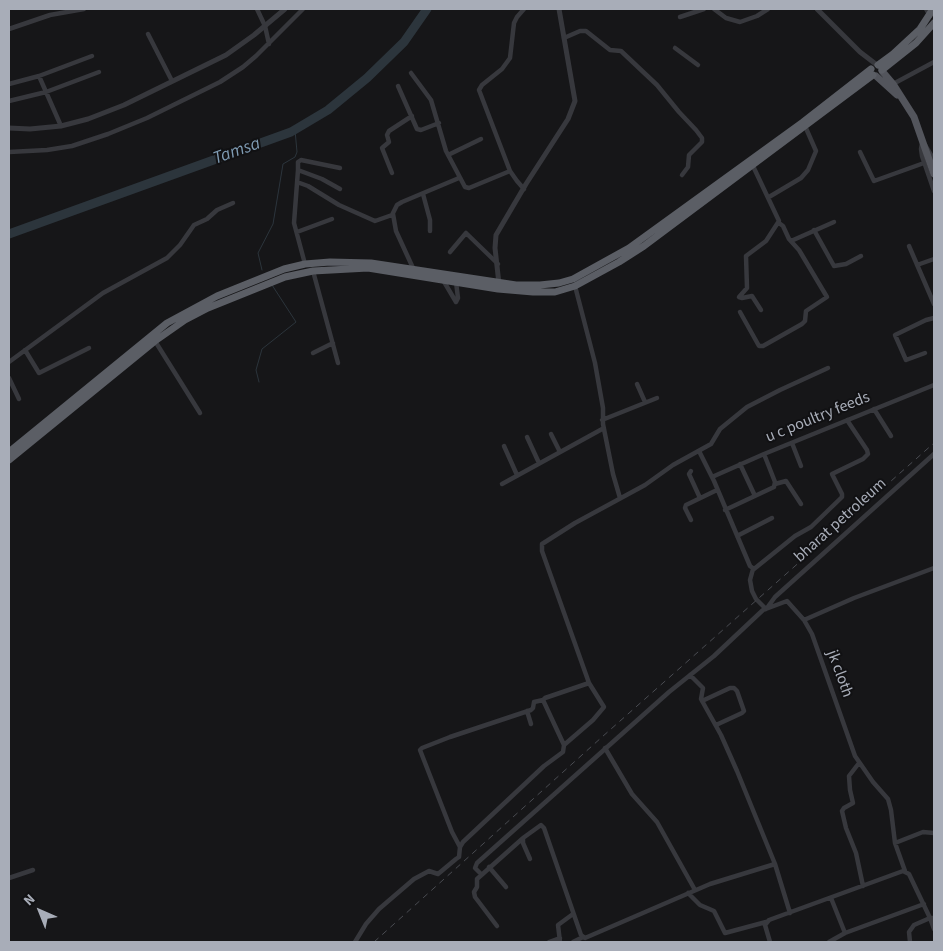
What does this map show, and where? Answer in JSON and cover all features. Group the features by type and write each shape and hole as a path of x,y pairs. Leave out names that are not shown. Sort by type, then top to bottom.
{"highway":[{"path":"9,460 12,450 167,323 217,296 269,275 305,264 330,262 371,263 413,268 533,292 555,292 575,286 644,246 805,126 876,70 910,40 929,11"},
{"path":"12,450 185,320 208,308 285,276 313,271 368,268 456,282 499,285 559,283 573,279 617,256 916,43 934,23"}],"main road":[{"path":"876,70 893,84 914,117 934,174"},
{"path":"876,70 901,98"}],"street":[{"path":"9,29 50,15 83,9"},
{"path":"257,9 265,26 269,44"},
{"path":"9,128 30,129 61,126 88,119 124,105 226,55 285,9"},
{"path":"9,152 47,150 72,146 147,118 229,77 256,56 303,9"},
{"path":"524,9 516,17 510,58 502,69 482,85 479,90 510,171 516,182 524,188"},
{"path":"499,285 495,248 496,235 574,107 575,95 559,9"},
{"path":"680,17 704,9"},
{"path":"714,9 726,18 740,22 757,16 768,9"},
{"path":"817,9 876,70"},
{"path":"564,38 580,31 586,31 610,50 622,51 657,85 696,130 702,138 702,142 689,156 688,167 682,175"},
{"path":"148,34 172,81"},
{"path":"675,48 698,66"},
{"path":"9,84 39,76 92,56"},
{"path":"893,84 934,62"},
{"path":"9,102 46,92 99,72"},
{"path":"411,73 429,96 448,155 459,178 467,188 510,171"},
{"path":"39,76 61,126"},
{"path":"398,86 419,130 439,123"},
{"path":"392,173 382,148 389,142 387,134 389,131 412,116"},
{"path":"769,198 801,178 808,170 816,151 805,126"},
{"path":"448,155 481,139"},
{"path":"923,142 930,150 934,160"},
{"path":"923,142 921,150 934,192"},
{"path":"860,152 874,181 924,163"},
{"path":"305,264 294,218 298,162 301,160 340,168"},
{"path":"740,312 759,346 763,346 802,324 805,321 806,311 826,298 799,250 779,223 753,166"},
{"path":"298,170 322,179 340,189"},
{"path":"297,182 308,186 339,205 373,221 377,221 393,214 399,204 459,178"},
{"path":"423,194 430,220 430,231"},
{"path":"9,362 103,292 167,258 180,245 194,225 207,219 217,210 233,203"},
{"path":"393,214 396,230 413,268"},
{"path":"297,232 332,219"},
{"path":"791,241 834,222"},
{"path":"761,310 752,296 740,298 747,288 746,256 766,240 779,223"},
{"path":"814,230 831,263 836,266 846,264 861,256"},
{"path":"450,252 466,233 498,264"},
{"path":"909,246 934,304"},
{"path":"917,265 934,259"},
{"path":"313,271 338,363"},
{"path":"444,280 456,302 458,298 456,282"},
{"path":"575,286 596,363 603,408 602,420 614,482 620,498"},
{"path":"925,353 906,360 895,335 934,318"},
{"path":"155,341 200,413"},
{"path":"313,353 332,343"},
{"path":"25,350 39,373 89,348"},
{"path":"564,745 603,710 603,705 589,683 545,558 542,544 575,523 645,485 673,465 711,444 720,430 747,407 828,368"},
{"path":"9,378 19,399"},
{"path":"637,384 645,402"},
{"name":"u c poultry feeds","path":"712,477 934,385"},
{"path":"602,420 657,398"},
{"path":"874,409 891,436"},
{"path":"753,569 795,536 813,526 842,497 832,474 863,459 868,454 848,420"},
{"path":"502,484 604,428"},
{"path":"551,434 560,452"},
{"path":"527,437 539,463"},
{"path":"792,443 801,466"},
{"path":"504,446 517,476"},
{"path":"481,874 475,868 477,863 605,748 714,656 766,608 756,599 752,591 750,580 753,569 699,450"},
{"path":"764,454 775,484"},
{"name":"bharat petroleum","path":"766,608 775,597 934,454"},
{"path":"740,464 755,496"},
{"path":"691,471 689,475 700,498"},
{"path":"725,510 771,489 775,484 786,481 801,504"},
{"path":"691,520 685,506 717,490"},
{"path":"737,536 772,518"},
{"path":"804,620 854,598 934,568"},
{"name":"jk cloth","path":"766,608 787,602 804,620 812,634 855,756 873,782 888,799 895,843 905,871 909,874 932,918 934,930"},
{"path":"690,675 703,688 702,702 716,725 737,771 775,864 790,912"},
{"path":"355,942 366,924 410,882 430,870 438,874 459,856 460,847 452,832 420,750 450,737 527,711 533,708 534,702 589,683"},
{"path":"702,702 730,688 734,688 737,691 744,710 742,713 716,725"},
{"path":"460,847 544,766 563,752 564,745 543,700"},
{"path":"527,711 531,724"},
{"path":"605,748 632,794 657,822 695,890"},
{"path":"859,763 849,776 850,790 854,803 842,811 846,828 855,849 863,886"},
{"path":"497,926 474,894 477,879 524,836 539,825 543,827 573,914 583,937"},
{"path":"895,843 923,832 934,834"},
{"path":"522,839 530,859"},
{"path":"573,942 695,890 775,864"},
{"path":"489,867 506,886"},
{"path":"9,878 33,870"},
{"path":"688,893 700,905 714,911 725,933 766,922 905,871"},
{"path":"831,898 845,934"},
{"path":"829,942 924,904"},
{"path":"549,942 560,940 558,925 573,914"},
{"path":"910,942 909,930 914,925 932,918"},
{"path":"766,922 770,942"}],"waterway":[{"name":"Tamsa","path":"9,234 291,132 328,110 367,78 404,42 427,9"},
{"path":"262,270 258,253 273,224 283,164 295,157 297,152 295,130"},
{"path":"259,382 256,370 262,349 296,322 272,285"}],"railway":[{"path":"374,942 934,443"}]}
